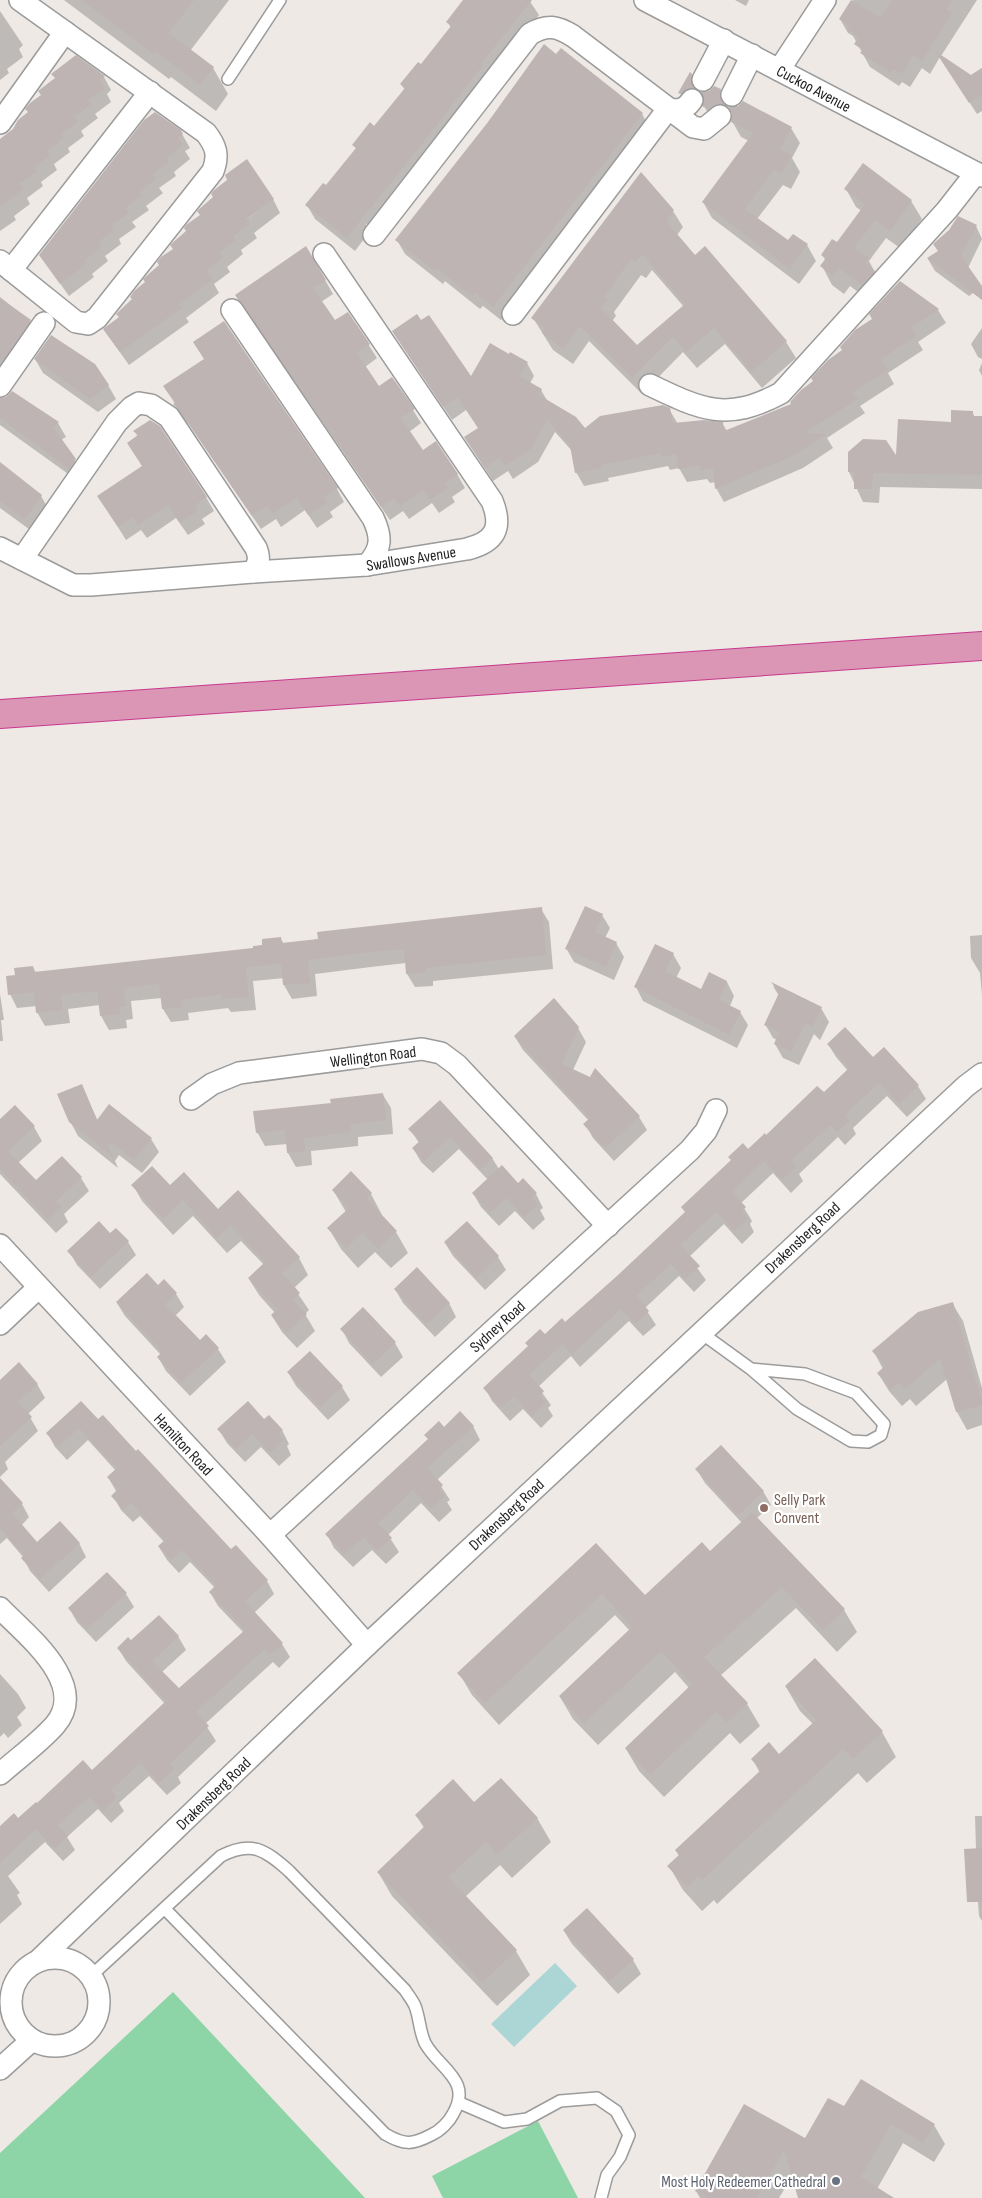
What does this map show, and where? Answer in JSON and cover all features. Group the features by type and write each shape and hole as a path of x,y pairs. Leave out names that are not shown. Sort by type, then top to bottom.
{"highway":[{"path":"0,714 982,646"}],"street":[{"path":"20,0 150,92 206,133 216,146 217,161 213,171 97,318 88,324 76,322 6,265 150,92"},
{"name":"Cuckoo Avenue","path":"645,0 979,175"},
{"path":"779,70 825,0"},
{"path":"374,235 530,34 543,27 559,28 573,36 668,110 694,127 704,129 720,116"},
{"path":"0,123 64,32"},
{"path":"703,80 724,40"},
{"path":"732,95 752,55"},
{"path":"668,110 678,111 686,107 692,100"},
{"path":"512,314 668,110"},
{"path":"650,385 692,405 714,409 734,410 752,407 781,393 979,175"},
{"name":"Swallows Avenue","path":"0,548 73,585 128,583 253,572 367,565 481,545 497,528 498,520 492,501 324,254"},
{"path":"232,310 373,518 381,538 379,548 367,565"},
{"path":"0,386 44,323"},
{"path":"22,559 117,422 132,406 139,403 160,409 184,438 256,548 259,556 258,564 253,572"},
{"name":"Wellington Road","path":"191,1099 212,1084 239,1073 422,1049 441,1052 457,1065 608,1226"},
{"name":"Drakensberg Road","path":"38,1961 366,1645 700,1332 966,1086 982,1074"},
{"name":"Sydney Road","path":"270,1535 690,1150 706,1131 716,1110"},
{"name":"Hamilton Road","path":"0,1245 270,1535 366,1645"},
{"path":"0,1324 38,1288"},
{"path":"0,1608 53,1664 62,1678 65,1706 56,1724 0,1774"},
{"path":"51,1957 66,1958 81,1964 92,1976 98,1987 100,2001 93,2027 83,2037 71,2044 58,2046 44,2045 32,2040 21,2030 14,2019 11,1998 17,1979 26,1968 38,1961 51,1957"},
{"path":"0,2069 32,2040"}],"lane":[{"path":"228,79 280,0"},
{"path":"700,1332 751,1369 797,1409 851,1441 868,1442 880,1435 884,1424 856,1393 804,1374 751,1369"},
{"path":"92,1976 164,1909 221,1856 231,1851 249,1847 272,1856 405,1990 415,2007 418,2025 426,2045 459,2087 460,2102 450,2119 435,2134 417,2142 400,2143 386,2134 164,1909"},
{"path":"460,2102 504,2122 527,2119 560,2101 597,2098 616,2111 629,2135 620,2157 607,2175 601,2198"}],"green space":[{"path":"173,1992 365,2198 0,2198 0,2153"},
{"path":"538,2121 578,2198 443,2198 432,2176"}],"water":[{"path":"555,1963 577,1986 514,2047 491,2024"}],"building":[{"path":"82,0 194,0 169,33 214,67 200,85 155,51 153,54"},
{"path":"463,0 532,0 481,64 483,65 422,144 364,216 360,213 363,217 347,238 305,205 323,183 326,185 356,148 352,145 370,122 374,126 405,88 400,84 418,62 421,64 451,26 446,22"},
{"path":"851,0 880,17 892,0 952,0 946,9 952,13 922,61 913,55 902,74 894,69 891,73 860,53 863,50 854,44 859,37 847,29 849,26 839,19"},
{"path":"544,44 556,54 561,48 643,113 493,307 475,293 472,296 437,268 435,271 395,240 488,122"},
{"path":"935,51 971,75 982,68 982,94 969,103"},
{"path":"76,55 105,76 99,80 105,88 88,100 91,104 74,117 78,122 61,134 64,138 47,151 50,155 34,168 37,172 19,184 23,189 0,207 0,139 13,129 18,120 28,112 25,109 41,95 38,91 55,78 51,74"},
{"path":"690,72 692,74 693,88 687,89 681,94 678,93"},
{"path":"714,86 721,89 720,96 724,104 718,104 708,109 702,106 704,101 701,92 709,91"},
{"path":"743,101 792,127 780,149 792,155 782,174 774,170 745,209 788,240 793,234 808,244 790,269 702,202 753,133 731,122 732,114 728,106 738,106"},
{"path":"155,112 181,130 183,134 178,138 183,145 166,158 169,162 152,174 156,179 139,192 142,195 125,208 129,213 111,225 114,230 98,242 101,247 85,260 87,263 60,284 39,255 144,120"},
{"path":"247,159 274,199 247,219 250,224 233,236 236,240 219,253 223,258 206,270 213,279 179,304 182,308 120,352 103,329 119,317 116,314 132,299 130,297 134,291 145,282 143,279 159,265 157,262 161,257 173,249 170,245 186,231 184,228 186,225 200,215 197,211 213,197 211,194 213,191 227,180 225,175"},
{"path":"863,163 912,200 890,231 875,220 854,248 869,258 865,263 875,271 862,285 839,268 833,276 820,266 826,258 821,255 832,239 837,242 865,204 844,189"},
{"path":"641,172 674,210 666,221 695,255 705,246 787,341 752,372 714,328 686,352 673,337 632,378 580,326 563,349 542,333 545,328 531,318","holes":["642,254 685,304 637,345 601,308 608,299 604,297 631,259 636,262"]},
{"path":"958,216 977,225 961,256 982,286 982,300 927,258 938,251 933,244 949,230"},
{"path":"306,246 326,280 313,288 335,320 348,312 370,344 357,353 379,386 392,377 415,409 401,418 423,450 436,441 458,474 445,483 448,488 430,500 423,490 400,506 394,498 381,507 235,295"},
{"path":"900,281 939,309 911,328 916,336 881,359 888,370 853,392 858,399 805,433 826,434 795,455 715,489 713,468 701,470 700,465 678,469 676,454 661,457 661,453 601,465 602,468 575,473 570,446 547,420 531,449 505,466 499,458 485,468 464,437 478,428 458,397 443,407 392,331 417,314 421,320 429,315 471,376 490,343 509,354 510,352 528,362 519,376 542,389 539,395 576,417 585,428 600,416 663,405 670,408 673,423 704,420 723,422 724,431 791,404 790,402 813,381 811,378 828,360 842,350 840,347 855,330 872,319 869,314"},
{"path":"0,298 31,320 0,364"},
{"path":"224,321 338,488 323,498 327,503 308,515 297,498 272,514 267,506 252,516 173,404 175,403 163,386 204,359 193,342"},
{"path":"51,335 95,364 109,385 90,399 34,359"},
{"path":"12,391 59,422 53,427 76,459 69,469 0,418 0,398 6,397"},
{"path":"951,410 973,411 973,416 982,416 982,475 873,473 872,489 854,489 854,472 848,472 848,452 863,439 886,440 896,455 898,419 951,422"},
{"path":"150,420 160,426 207,497 195,505 198,510 180,523 168,505 138,525 133,517 118,527 97,496 142,466 127,443 138,435 133,431"},
{"path":"0,462 42,495 25,519 0,501"},
{"path":"585,906 603,914 595,932 617,942 606,967 565,949"},
{"path":"542,907 546,955 426,968 426,972 406,974 404,949 362,953 308,960 310,983 283,985 281,964 246,967 249,997 222,999 222,994 181,1000 182,1007 162,1009 159,984 124,988 126,1006 119,1007 120,1014 100,1016 97,991 61,995 63,1010 36,1013 34,992 8,995 6,976 15,975 14,968 33,966 34,972 253,948 253,946 262,945 262,939 281,937 282,943 318,939 317,932"},
{"path":"655,944 674,953 665,971 701,989 709,972 727,981 719,1000 741,1011 729,1035 634,987"},
{"path":"771,982 822,1007 812,1028 806,1022 791,1052 774,1044 779,1032 764,1025 779,993"},
{"path":"554,998 579,1027 562,1064 590,1077 595,1068 640,1116 605,1148 583,1124 590,1118 514,1036"},
{"path":"845,1027 873,1057 884,1047 919,1085 899,1104 879,1083 845,1115 850,1120 837,1132 830,1125 791,1161 796,1167 782,1180 764,1161 732,1192 746,1207 742,1211 748,1218 734,1231 716,1212 680,1245 700,1266 685,1279 671,1264 636,1296 649,1311 635,1324 621,1309 572,1354 563,1344 529,1375 544,1391 540,1396 546,1402 532,1416 514,1396 501,1408 483,1388 528,1346 525,1343 540,1329 545,1334 562,1318 565,1322 617,1276 685,1212 681,1207 731,1160 728,1157 743,1143 748,1149 765,1133 766,1135 817,1086 824,1092 849,1068 827,1044"},
{"path":"82,1084 97,1120 109,1104 152,1138 134,1160 111,1142 108,1146 113,1157 69,1122 57,1094"},
{"path":"383,1093 386,1120 351,1124 351,1132 304,1138 305,1151 287,1153 285,1130 256,1133 253,1111 331,1103 330,1099"},
{"path":"440,1100 493,1158 481,1169 450,1137 424,1161 412,1148 420,1141 408,1129"},
{"path":"15,1105 35,1126 8,1151 36,1180 62,1156 82,1177 56,1201 62,1207 48,1220 0,1169 0,1119"},
{"path":"502,1165 518,1183 523,1178 537,1193 532,1197 538,1204 524,1217 507,1198 490,1213 472,1193"},
{"path":"152,1166 170,1185 184,1172 218,1209 238,1190 300,1257 282,1273 300,1293 293,1300 307,1314 287,1333 271,1315 277,1309 248,1278 265,1262 231,1225 217,1238 183,1200 163,1219 131,1185"},
{"path":"351,1171 372,1193 366,1198 397,1231 378,1249 363,1232 346,1248 327,1228 349,1208 332,1190"},
{"path":"99,1221 110,1233 116,1228 129,1241 91,1277 67,1251"},
{"path":"467,1221 499,1256 476,1278 444,1242"},
{"path":"417,1267 450,1303 426,1324 394,1289"},
{"path":"147,1273 158,1285 164,1279 177,1293 165,1304 200,1340 206,1334 219,1348 181,1383 157,1357 162,1352 116,1302"},
{"path":"953,1302 982,1402 982,1405 956,1412 940,1359 905,1389 899,1382 891,1389 877,1373 885,1366 872,1351 918,1312"},
{"path":"363,1307 396,1342 373,1364 340,1329"},
{"path":"310,1351 343,1386 320,1407 287,1372"},
{"path":"19,1362 38,1384 18,1402 32,1417 0,1446 0,1380"},
{"path":"81,1401 98,1419 103,1415 136,1451 138,1449 231,1549 236,1545 268,1580 245,1601 283,1643 270,1655 265,1649 196,1712 209,1726 170,1764 174,1769 159,1783 140,1763 111,1790 117,1797 103,1811 89,1797 58,1825 68,1836 55,1849 36,1829 0,1863 0,1826 14,1813 18,1818 37,1803 83,1760 92,1770 166,1701 117,1648 128,1637 131,1640 159,1615 179,1636 152,1661 179,1688 245,1630 209,1592 216,1585 182,1550 171,1560 158,1546 165,1540 131,1503 124,1510 111,1496 118,1489 107,1477 117,1468 79,1428 58,1447 46,1433"},
{"path":"248,1401 264,1419 269,1415 283,1430 278,1433 284,1440 270,1453 252,1434 236,1449 217,1429"},
{"path":"460,1411 474,1426 427,1468 443,1485 439,1489 445,1496 431,1509 413,1490 378,1523 392,1538 377,1551 364,1537 344,1554 325,1534 428,1439 424,1435 439,1421 444,1427"},
{"path":"721,1445 764,1491 738,1515 695,1469"},
{"path":"0,1478 23,1503 12,1513 37,1542 60,1521 80,1543 40,1579 21,1558 24,1555 0,1528"},
{"path":"752,1512 845,1609 823,1630 782,1587 704,1657 748,1703 727,1723 716,1712 650,1775 625,1748 692,1684 661,1651 584,1723 559,1696 632,1627 602,1594 485,1703 457,1673 596,1543 645,1595 702,1542 710,1551"},
{"path":"107,1572 127,1593 87,1629 68,1608"},
{"path":"815,1658 883,1731 853,1759 843,1749 702,1880 699,1876 687,1887 667,1866 679,1855 675,1850 761,1770 751,1759 769,1742 779,1754 816,1720 785,1686"},
{"path":"501,1778 538,1818 497,1855 486,1842 448,1877 517,1950 482,1983 377,1872 425,1826 415,1815 453,1779 474,1802"},
{"path":"982,1848 982,1902 967,1902 964,1849"},
{"path":"587,1908 634,1959 610,1981 563,1930"},
{"path":"861,2079 935,2124 923,2143 891,2124 861,2177 894,2198 798,2198 784,2150 757,2198 707,2198 695,2191 744,2104 805,2138 828,2098 844,2106"}],"place":[{"name":"Selly Park Convent","path":"764,1508"},
{"name":"Most Holy Redeemer Cathedral","path":"836,2181"}]}
